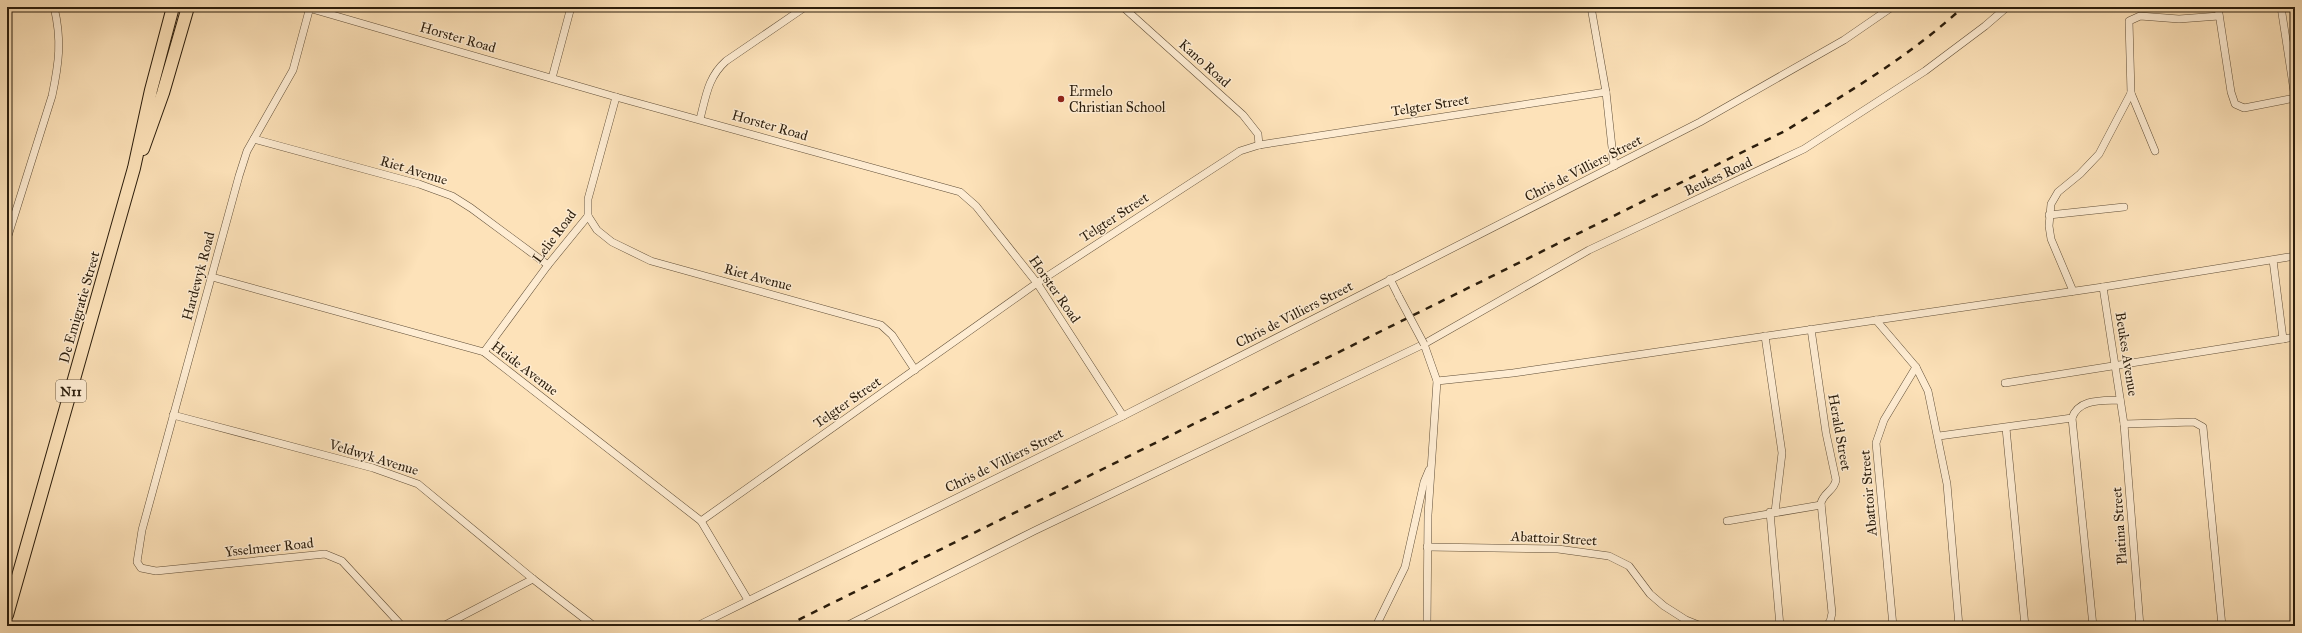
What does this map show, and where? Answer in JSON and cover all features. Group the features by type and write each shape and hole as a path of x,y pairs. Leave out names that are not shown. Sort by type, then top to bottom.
{"highway":[{"name":"De Emigratie Street","path":"7,615 134,168 151,90 173,7"},
{"name":"De Emigratie Street","path":"134,168 150,132 188,7"}],"street":[{"path":"7,236 52,96 56,75 60,34 54,7"},
{"name":"Horster Road","path":"308,7 616,97 960,192 976,206 1037,283 1123,416"},
{"name":"Hardewyk Road","path":"137,562 142,530 239,176 254,139 292,70 308,7"},
{"path":"552,78 571,7"},
{"path":"700,119 708,83 715,72 726,61 805,7"},
{"name":"Kano Road","path":"1123,7 1243,115 1258,134 1260,145"},
{"path":"1591,7 1606,92 1614,166"},
{"name":"Chris de Villiers Street","path":"697,626 1123,416 1700,122 1844,40 1892,7"},
{"name":"Beukes Road","path":"846,626 1034,531 1424,344 1589,250 1775,164 1816,142 1925,71 1985,26 2007,7"},
{"path":"2218,7 2230,92 2235,104 2244,108 2295,98 2282,7"},
{"path":"2155,151 2131,93 2128,26 2131,19 2140,16 2179,19 2219,16"},
{"name":"Telgter Street","path":"701,521 1037,283 1240,151 1260,145 1606,92"},
{"path":"2073,291 2051,239 2049,215 2053,197 2080,174 2099,154 2131,93"},
{"name":"Lelie Road","path":"484,352 548,265 588,216 588,199 616,97"},
{"name":"Riet Avenue","path":"254,139 419,184 447,194 471,208 548,265"},
{"path":"2049,215 2124,207"},
{"name":"Riet Avenue","path":"588,216 597,230 612,242 651,261 881,325 892,336 915,370"},
{"path":"1437,381 1513,373 2103,287 2295,256"},
{"path":"2273,260 2283,339"},
{"name":"Heide Avenue","path":"212,276 484,352 701,521 748,600"},
{"path":"1390,279 1398,297 1424,344 1437,381 1428,515 1427,626"},
{"name":"Beukes Avenue","path":"2103,287 2124,424"},
{"path":"1876,320 1916,367 1928,390 1939,436 1947,484 1959,626"},
{"name":"Herald Street","path":"1811,329 1826,433 1836,480 1834,488 1823,497 1821,505"},
{"path":"1765,336 1782,449 1772,512 1780,626"},
{"path":"2005,383 2295,337"},
{"name":"Abattoir Street","path":"1893,626 1876,443 1884,420 1916,367"},
{"path":"2093,626 2072,418 2078,409 2086,403 2120,400"},
{"name":"Veldwyk Avenue","path":"173,415 373,468 418,484 533,579 594,626"},
{"path":"1939,436 2072,418"},
{"path":"2124,424 2194,422 2203,427 2222,626"},
{"name":"Platina Street","path":"2124,424 2140,626"},
{"path":"2006,428 2024,626"},
{"path":"1376,626 1405,567 1424,482 1432,464"},
{"path":"1727,521 1772,512 1821,505 1832,613 1830,622 1825,626"},
{"name":"Abattoir Street","path":"1428,547 1558,549 1608,556 1629,566 1650,594 1664,606 1686,620 1700,626"},
{"name":"Ysselmeer Road","path":"137,562 142,568 156,571 325,554 342,561 402,626"},
{"path":"443,626 533,579"}],"railway":[{"path":"786,626 1785,131 1877,74 1921,42 1963,7"}],"place":[{"name":"Ermelo Christian School","path":"1061,99"}]}
